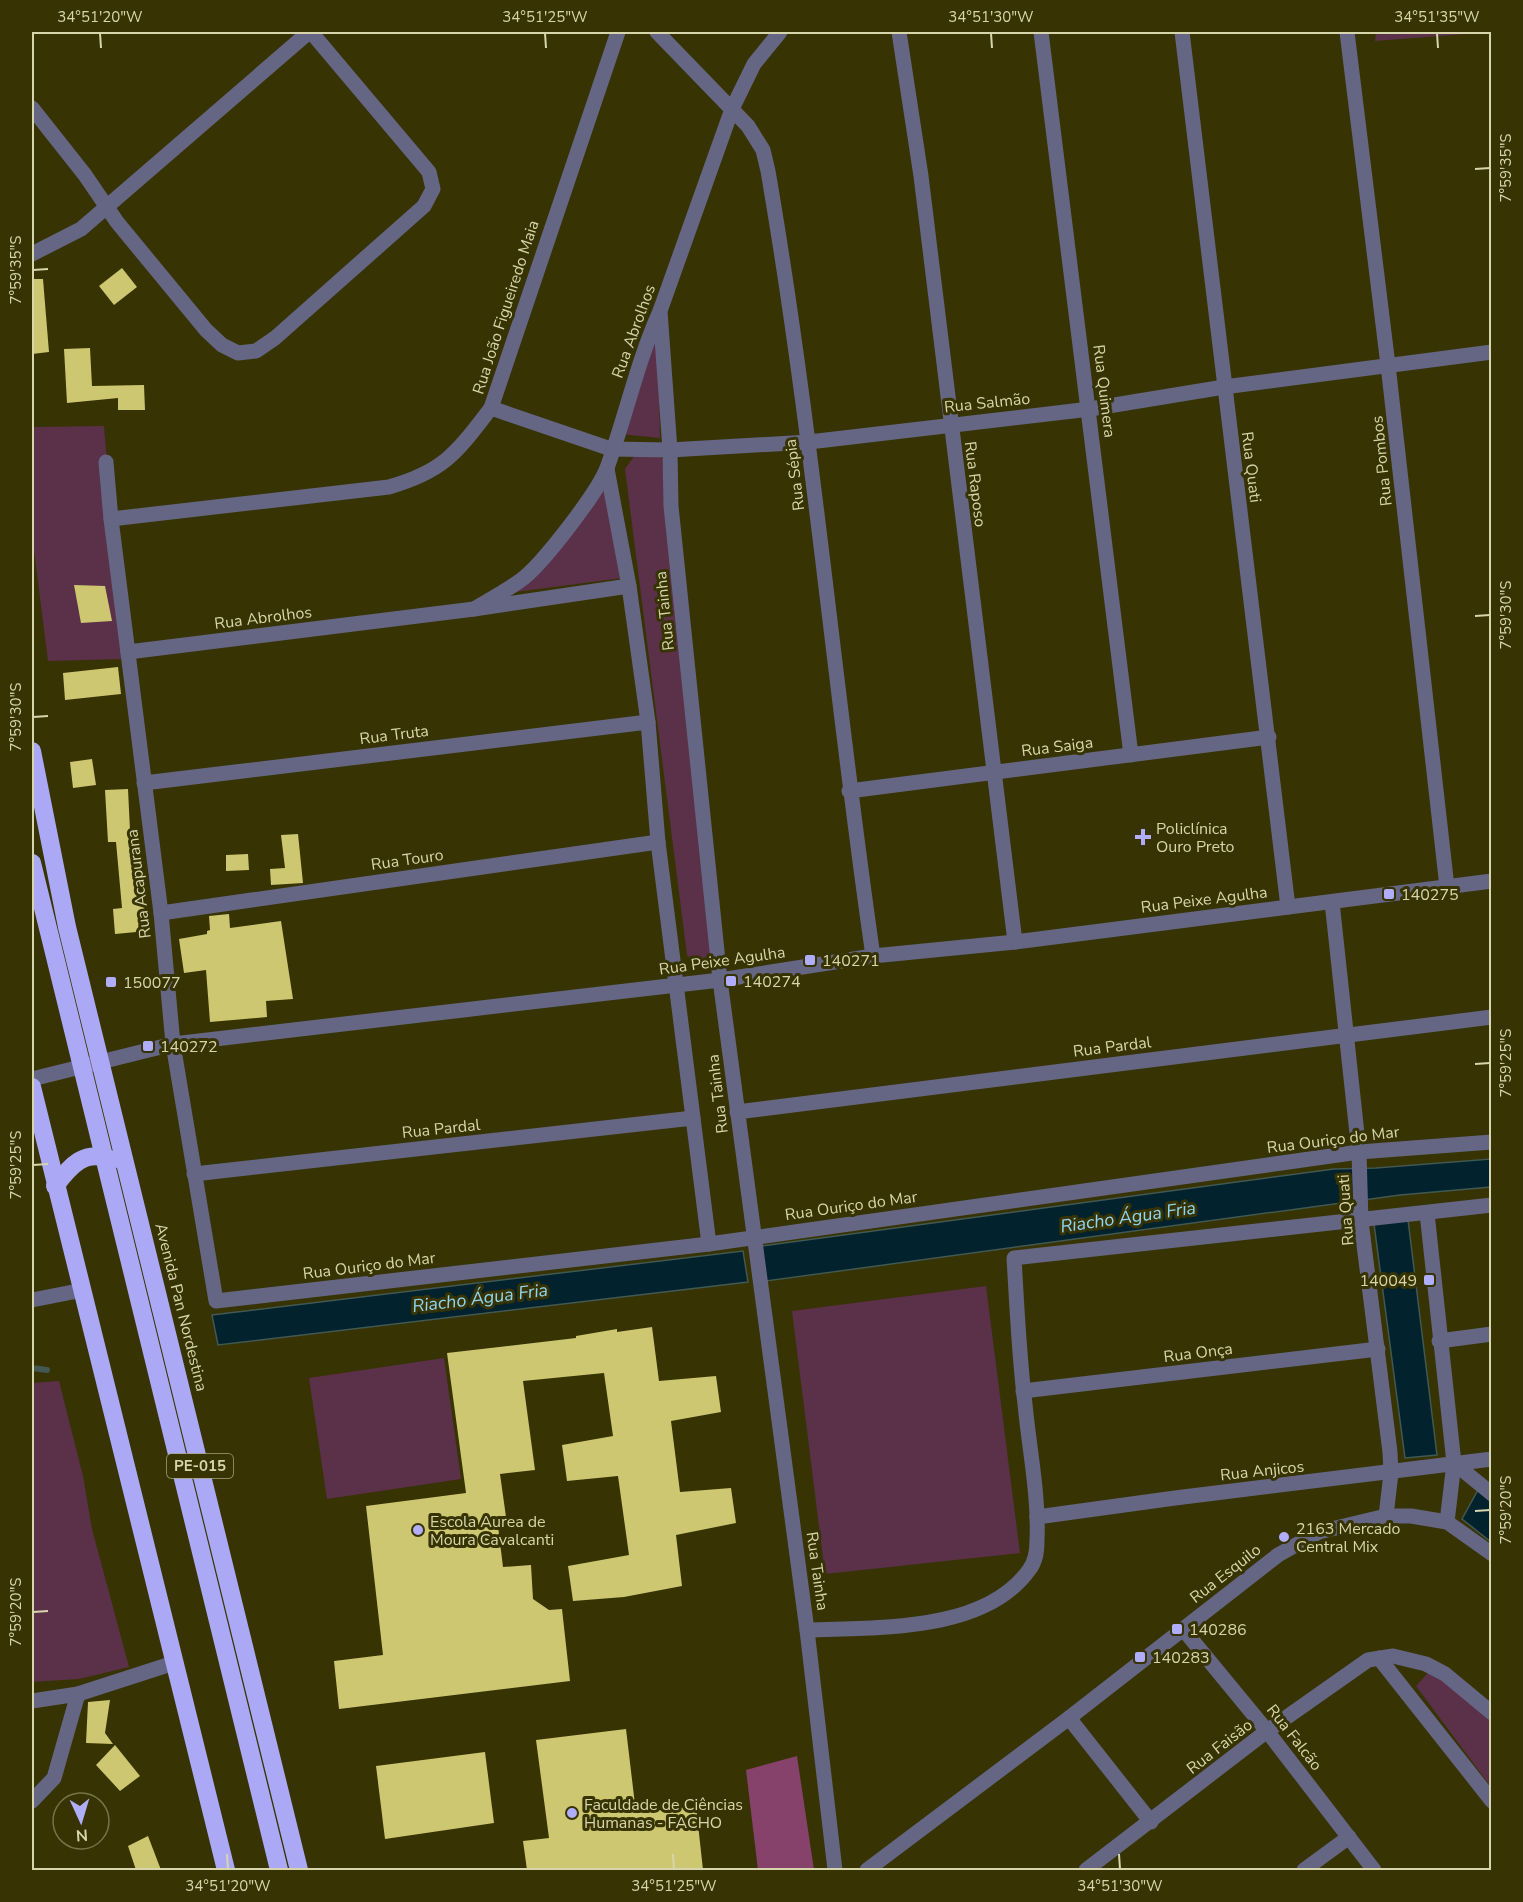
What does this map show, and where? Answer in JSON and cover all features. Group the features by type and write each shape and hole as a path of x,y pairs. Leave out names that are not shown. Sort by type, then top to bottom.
{"highway":[{"name":"Avenida Pan Nordestina","path":"32,752 68,927 299,1870"},
{"name":"PE-015","path":"32,863 279,1870"},
{"path":"32,1087 226,1870"},
{"path":"55,1186 74,1162 87,1156 101,1156 127,1168"}],"street":[{"path":"32,108 106,206 206,330 230,350 238,353 256,351 275,338 424,206 433,189 429,172 310,32 106,206 81,229 32,254"},
{"name":"Rua João Figueiredo Maia","path":"111,519 389,488 415,480 456,454 490,408 618,32"},
{"name":"Rua Sépia","path":"657,32 756,136 763,150 768,171 792,308 849,791 873,956"},
{"name":"Rua Abrolhos","path":"474,609 522,580 573,521 607,469 611,449 647,340 660,311 732,109 754,64 780,32"},
{"name":"Rua Raposo","path":"899,32 921,176 1015,942"},
{"name":"Rua Quimera","path":"1041,32 1090,409 1131,755"},
{"name":"Rua Quati","path":"1182,32 1288,907"},
{"name":"Rua Pombos","path":"1347,32 1388,365 1447,887"},
{"name":"Rua Tainha","path":"660,311 670,450 671,506 720,980 807,1630 835,1870"},
{"name":"Rua Salmão","path":"490,408 611,449 670,450 809,442 1090,409 1224,387 1491,352"},
{"name":"Rua Acapurana","path":"106,462 111,519 160,913 173,1044 216,1302"},
{"name":"Rua Tainha","path":"607,469 628,586 648,722 658,842 710,1244"},
{"name":"Rua Abrolhos","path":"128,652 474,609 628,586"},
{"name":"Rua Truta","path":"144,783 648,722"},
{"name":"Rua Saiga","path":"849,791 1269,737"},
{"name":"Rua Touro","path":"160,913 658,842"},
{"name":"Rua Peixe Agulha","path":"32,1079 173,1044 720,980 873,956 1015,942 1491,881"},
{"name":"Rua Quati","path":"1332,902 1348,1035 1360,1158 1363,1218 1391,1473 1386,1516"},
{"name":"Rua Pardal","path":"736,1112 1491,1017"},
{"name":"Rua Pardal","path":"194,1174 693,1118"},
{"name":"Rua Ouriço do Mar","path":"216,1302 710,1244 754,1241 1491,1142"},
{"path":"807,1630 912,1625 957,1616 998,1597 1021,1580 1036,1558 1037,1517 1023,1391 1014,1258 1491,1205"},
{"path":"1427,1213 1454,1464 1447,1522"},
{"path":"32,1300 83,1290"},
{"path":"1439,1341 1491,1334"},
{"name":"Rua Onça","path":"1023,1391 1378,1349"},
{"name":"Rua Anjicos","path":"1037,1517 1175,1497 1391,1473 1491,1459"},
{"path":"1454,1464 1491,1494"},
{"name":"Rua Esquilo","path":"867,1870 1070,1718 1278,1555 1319,1532 1386,1516 1411,1516 1447,1522 1491,1554"},
{"name":"Rua Falcão","path":"1183,1629 1268,1731 1374,1870"},
{"name":"Rua Faisão","path":"1086,1870 1268,1731 1361,1664 1393,1656 1426,1664 1445,1674 1491,1713"},
{"path":"1379,1658 1491,1800"},
{"path":"32,1701 78,1694 174,1663"},
{"path":"32,1801 54,1778 78,1694"},
{"path":"1070,1718 1151,1822"},
{"path":"1304,1870 1349,1837"}],"shaded area":[{"path":"1376,32 1492,32 1375,41"},
{"path":"657,326 660,438 620,434"},
{"path":"104,426 123,659 48,661 32,535 32,427"},
{"path":"652,454 662,458 666,465 710,950 709,958 692,962 687,955 625,469 635,455"},
{"path":"604,483 622,578 515,592"},
{"path":"986,1286 1020,1553 825,1574 792,1311"},
{"path":"444,1358 461,1479 327,1499 309,1378"},
{"path":"59,1381 83,1476 92,1529 129,1667 79,1679 32,1682 32,1383"},
{"path":"1428,1673 1458,1689 1491,1719 1491,1787 1416,1686"},
{"path":"797,1756 814,1870 758,1870 746,1770"}],"water":[{"path":"1491,1159 1491,1187 1400,1195 766,1281 762,1246 1334,1169"},
{"path":"1408,1220 1437,1455 1405,1458 1374,1224"},
{"path":"743,1251 748,1282 218,1345 212,1315"},
{"path":"1478,1490 1491,1502 1491,1542 1462,1519"}],"building":[{"path":"122,268 137,287 114,305 99,286"},
{"path":"32,279 43,279 49,352 32,354"},
{"path":"90,348 92,386 144,385 145,410 118,410 118,398 67,403 64,349"},
{"path":"74,585 105,586 112,621 81,623"},
{"path":"118,667 121,694 65,700 63,673"},
{"path":"92,759 96,785 73,788 70,762"},
{"path":"128,789 131,851 138,851 147,931 115,934 113,909 122,908 116,842 108,842 105,790"},
{"path":"298,834 303,883 271,885 270,869 285,868 281,835"},
{"path":"248,854 249,870 226,871 226,855"},
{"path":"229,914 230,928 281,921 293,999 266,1001 267,1017 210,1022 206,970 184,973 179,939 207,934 210,930 209,916"},
{"path":"652,1327 659,1381 716,1376 721,1412 671,1421 680,1492 731,1488 736,1523 676,1535 682,1586 624,1597 573,1601 568,1566 629,1555 618,1476 567,1481 562,1445 613,1436 604,1373 523,1381 535,1470 500,1474 506,1517 497,1518 503,1567 531,1565 533,1599 549,1610 562,1609 570,1681 339,1709 334,1661 383,1655 366,1506 466,1493 447,1353 576,1338 576,1336 617,1329 617,1332"},
{"path":"110,1700 105,1733 113,1744 86,1743 88,1702"},
{"path":"626,1729 636,1813 696,1806 703,1870 527,1870 523,1841 549,1838 536,1740"},
{"path":"115,1745 140,1776 120,1791 96,1765"},
{"path":"485,1752 494,1823 385,1839 376,1766"},
{"path":"148,1836 161,1870 136,1870 128,1846"}],"waterway":[{"name":"Riacho Água Fria","path":"32,1368 47,1370"}],"place":[{"name":"Policlínica Ouro Preto","path":"1143,837"},
{"name":"140275","path":"1389,894"},
{"name":"140271","path":"810,960"},
{"name":"140274","path":"731,981"},
{"name":"150077","path":"111,982"},
{"name":"140272","path":"148,1046"},
{"name":"140049","path":"1429,1280"},
{"name":"Escola Aurea de Moura Cavalcanti","path":"418,1530"},
{"name":"2163 Mercado Central Mix","path":"1284,1537"},
{"name":"140286","path":"1177,1629"},
{"name":"140283","path":"1140,1657"},
{"name":"Faculdade de Ciências Humanas - FACHO","path":"572,1813"}]}
